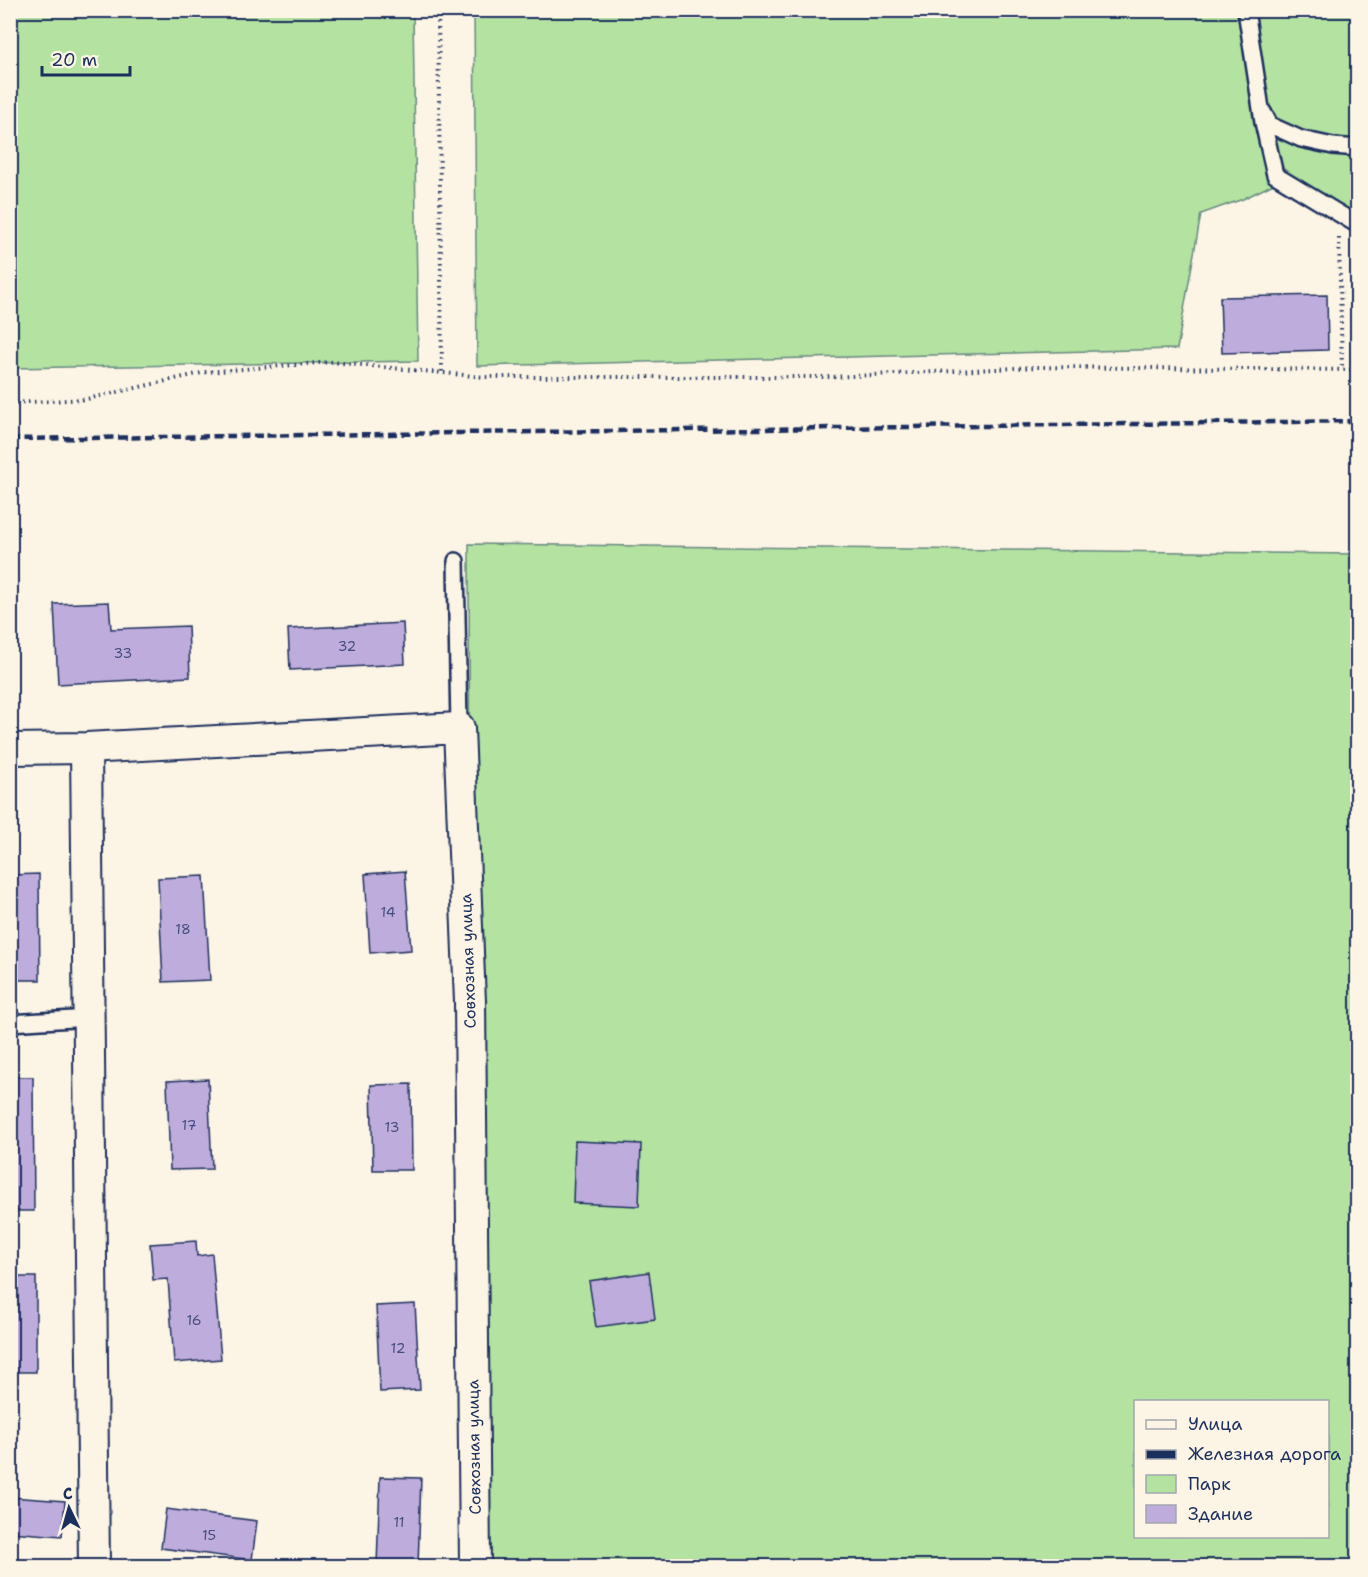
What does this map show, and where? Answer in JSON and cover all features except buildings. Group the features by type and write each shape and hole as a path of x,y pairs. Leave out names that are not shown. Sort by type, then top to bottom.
{"street":[{"path":"10,749 86,748 459,728"},
{"name":"Совхозная улица","path":"459,728 470,1002 476,1566"},
{"path":"86,748 94,1566"}],"lane":[{"path":"1246,10 1261,107 1275,175 1351,221"},
{"path":"1261,107 1270,125 1301,139 1358,148"},
{"path":"456,561 459,728"},
{"path":"10,1023 89,1018"}],"path":[{"path":"438,10 442,373"},
{"path":"1342,370 1339,234 1351,221"},
{"path":"11,403 87,399 206,372 331,362 484,377 832,377 1036,367 1358,370"}],"green space":[{"path":"10,11 413,11 418,361 11,368"},
{"path":"474,11 1357,11 1357,225 1286,178 1243,199 1201,214 1177,349 477,366"},
{"path":"469,544 1357,554 1357,1566 483,1566 470,1002"}],"railway":[{"path":"10,439 1358,421"}]}
